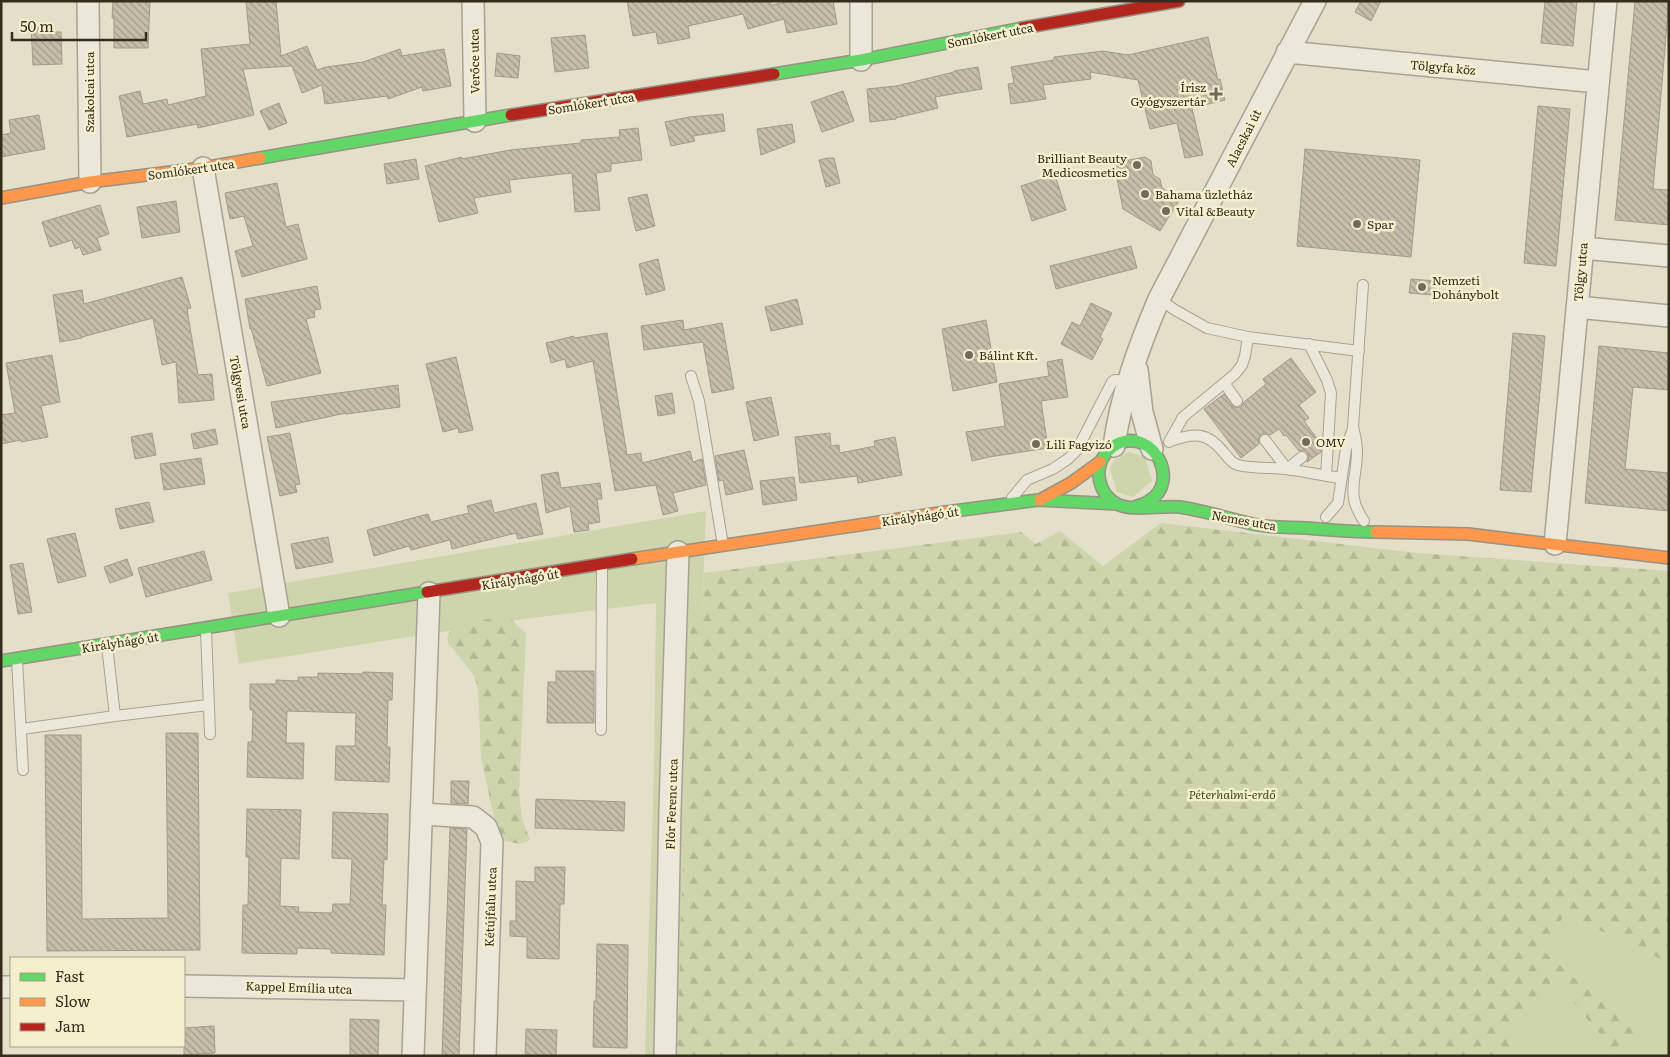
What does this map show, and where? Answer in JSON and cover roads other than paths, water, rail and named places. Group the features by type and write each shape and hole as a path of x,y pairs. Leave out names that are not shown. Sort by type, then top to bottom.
{"street":[{"name":"Szakolcai utca","path":"88,1 90,182"},
{"name":"Verőce utca","path":"474,1 475,121"},
{"path":"861,1 861,60"},
{"name":"Somlókert utca","path":"1,198 90,182 203,168 475,121 861,60 1044,24 1180,1"},
{"name":"Alacskai út","path":"1107,454 1143,336 1159,299 1315,1"},
{"name":"Tölgy utca","path":"1555,544 1606,1"},
{"name":"Tölgyfa köz","path":"1288,52 1598,82"},
{"name":"Tölgyesi utca","path":"203,168 279,616"},
{"path":"1582,248 1669,256"},
{"path":"1577,307 1669,316"},
{"name":"Alacskai út","path":"1136,357 1142,412 1162,456"},
{"path":"1117,504 1107,497 1100,486 1098,474 1107,454 1124,442 1136,442 1162,456 1175,480"},
{"name":"Királyhágó út","path":"1038,500 1071,483 1107,454"},
{"path":"1135,507 1146,504 1156,496 1164,480 1162,456"},
{"name":"Királyhágó út","path":"1,662 678,552 1008,503 1038,500 1117,504 1135,507"},
{"name":"Nemes utca","path":"1135,507 1170,506 1259,525 1358,532 1452,533 1669,558"},
{"name":"Nemes utca","path":"1331,517 1364,521 1408,532"},
{"name":"Flór Ferenc utca","path":"665,1056 678,552"},
{"path":"413,1056 429,593"},
{"name":"Kétújfalu utca","path":"421,814 473,817 486,827 492,842 485,1056"},
{"name":"Kappel Emília utca","path":"185,986 415,990"}],"lane":[{"path":"1331,517 1338,503 1346,450 1353,427 1364,285"},
{"path":"1159,299 1207,328 1248,337 1359,351"},
{"path":"1162,456 1183,418 1235,374 1242,365 1248,337"},
{"path":"1309,344 1327,380 1331,393 1324,439 1326,476"},
{"path":"691,376 699,401 723,545"},
{"path":"1008,503 1027,480 1053,469 1077,450 1112,382 1115,380 1129,381"},
{"path":"1224,383 1237,401"},
{"path":"1353,427 1357,450 1353,496 1357,511 1364,521"},
{"path":"1162,456 1192,435 1221,441 1230,460 1237,465 1287,469 1342,478"},
{"path":"1265,440 1287,469"},
{"path":"1287,469 1302,457"},
{"path":"601,730 602,565"},
{"path":"206,628 210,734"},
{"path":"107,645 115,716"},
{"path":"17,659 23,770"},
{"path":"22,729 208,706"}],"place":[{"name":"Írisz Gyógyszertár","path":"1216,94"},
{"name":"Brilliant Beauty Medicosmetics","path":"1137,165"},
{"name":"Bahama üzletház","path":"1145,194"},
{"name":"Vital &Beauty","path":"1166,211"},
{"name":"Spar","path":"1357,224"},
{"name":"Nemzeti Dohánybolt","path":"1422,287"},
{"name":"Bálint Kft.","path":"969,355"},
{"name":"OMV","path":"1306,442"},
{"name":"Lili Fagyizó","path":"1036,444"}],"park label":[{"name":"Péterhalmi-erdő","path":"1232,794"}]}
